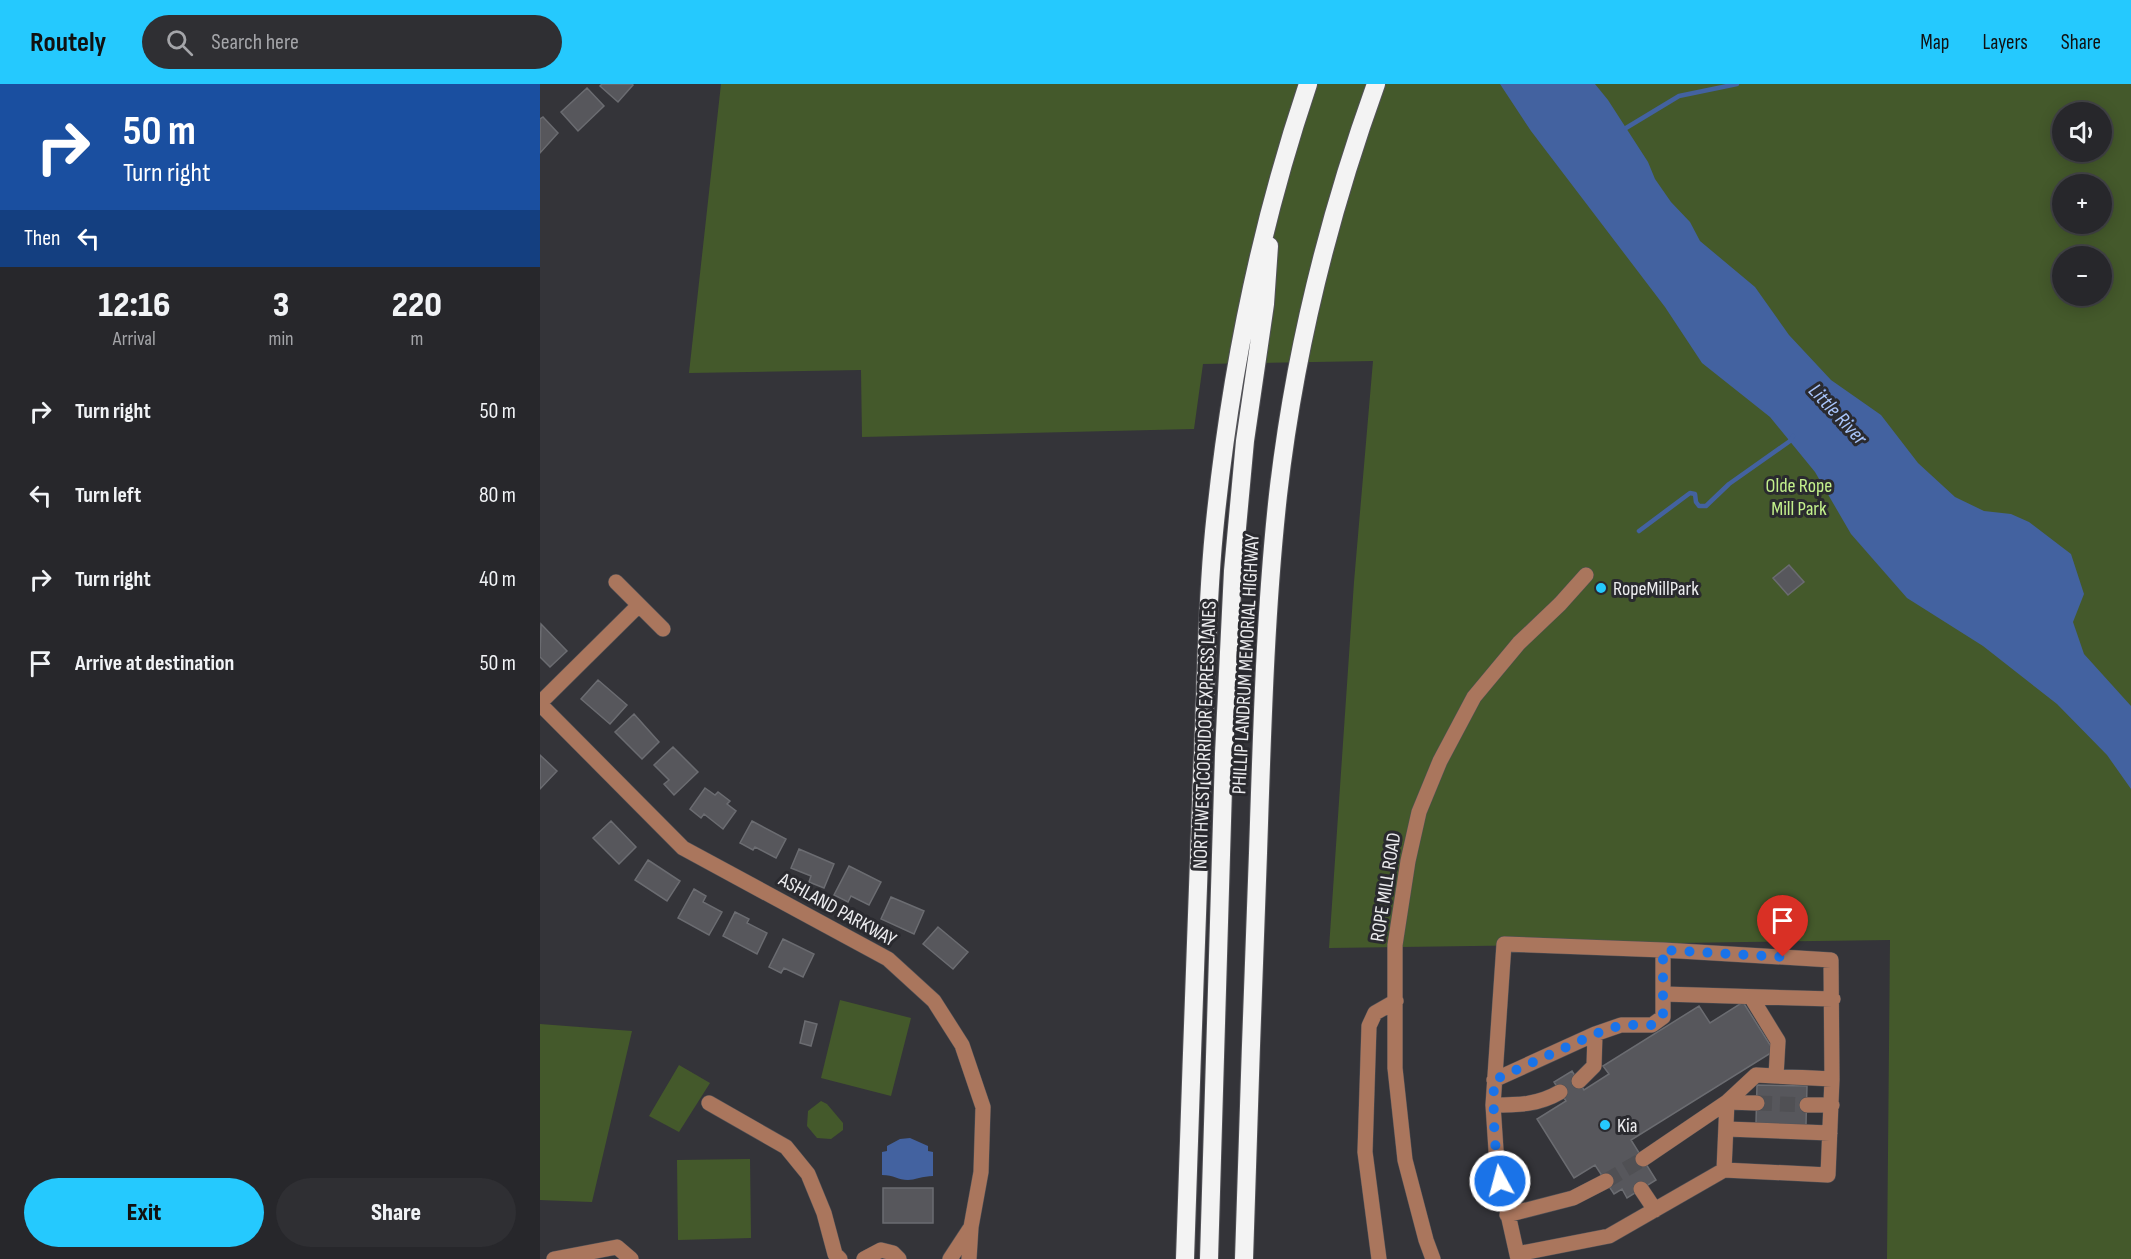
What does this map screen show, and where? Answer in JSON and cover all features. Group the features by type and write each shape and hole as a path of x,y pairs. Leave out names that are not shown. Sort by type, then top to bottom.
{"highway":[{"name":"PHILLIP LANDRUM MEMORIAL HIGHWAY","path":"1185,1259 1210,573 1223,450 1248,301 1269,214 1308,84"},
{"name":"PHILLIP LANDRUM MEMORIAL HIGHWAY","path":"1244,1259 1262,734 1278,495 1304,336 1333,216 1376,84"},
{"name":"NORTHWEST CORRIDOR EXPRESS LANES","path":"1209,1259 1224,754 1233,571 1245,441 1265,304 1269,257 1269,214"}],"street":[{"name":"ROPE MILL ROAD","path":"1433,1259 1405,1160 1395,1068 1395,945 1408,861 1419,812 1440,761 1474,696 1519,643 1560,604 1586,575"},
{"path":"616,582 663,629"},
{"path":"540,703 639,605"},
{"name":"ASHLAND PARKWAY","path":"540,703 683,848 888,959 934,1000 962,1045 983,1107 981,1172 971,1227 969,1259"},
{"path":"1504,944 1663,950 1831,960 1833,1079 1828,1175 1724,1170 1609,1236 1517,1257 1497,1165 1493,1105 1504,944"},
{"path":"1494,1080 1595,1034 1621,1025 1652,1025 1663,1017 1663,950"},
{"path":"1663,994 1833,999"},
{"path":"1751,997 1778,1041 1776,1076"},
{"path":"1379,1259 1365,1152 1369,1026 1375,1013 1396,1001"},
{"path":"1579,1081 1594,1066 1595,1034"},
{"path":"1643,1159 1727,1102 1756,1074 1833,1079"},
{"path":"1493,1105 1526,1105 1550,1098 1560,1092"},
{"path":"1727,1102 1756,1103"},
{"path":"1724,1170 1727,1102"},
{"path":"709,1103 786,1147 808,1174 824,1213 835,1254 840,1259"},
{"path":"1807,1105 1832,1105"},
{"path":"1726,1129 1830,1133"},
{"path":"1507,1215 1573,1198 1606,1181"},
{"path":"1641,1189 1655,1210"},
{"name":"ASHLAND PARKWAY","path":"950,1259 971,1227"},
{"path":"554,1259 617,1247 631,1259"},
{"path":"864,1259 880,1250 893,1253 899,1259"}],"green space":[{"name":"Olde Rope Mill Park","path":"721,84 2131,84 2131,1259 1887,1259 1890,940 1329,948 1354,582 1373,361 1203,364 1194,429 862,437 861,370 689,373"},
{"path":"840,1000 911,1018 891,1096 821,1078"},
{"path":"540,1024 632,1031 592,1202 540,1200"},
{"path":"679,1065 710,1083 679,1132 649,1116"},
{"path":"821,1101 827,1104 843,1123 843,1130 831,1139 817,1138 807,1126 808,1111"},
{"path":"750,1159 751,1238 678,1240 677,1160"}],"water":[{"name":"Little River","path":"1500,84 1595,84 1648,162 1655,179 1671,202 1690,222 1700,241 1755,287 1789,335 1831,380 1881,415 1918,463 1955,497 1984,511 2011,514 2029,522 2071,554 2084,594 2073,622 2084,654 2131,706 2131,789 2107,755 2057,704 1983,646 1907,598 1851,534 1815,472 1770,417 1702,363 1665,307 1531,131"},
{"path":"910,1138 928,1146 928,1151 933,1152 933,1176 908,1180 882,1175 882,1152 887,1151 887,1146 900,1139"}],"building":[{"path":"602,84 633,85 618,102 600,86"},
{"path":"587,88 604,106 578,131 561,112"},
{"path":"543,117 558,133 540,153 540,119"},
{"path":"1789,565 1804,582 1788,595 1773,578"},
{"path":"541,624 567,651 550,667 540,657"},
{"path":"598,680 627,705 610,724 581,699"},
{"path":"634,714 659,742 642,759 615,732"},
{"path":"673,747 698,772 674,795 664,784 669,780 654,765"},
{"path":"540,755 557,771 540,789"},
{"path":"705,788 715,795 718,792 730,801 727,804 736,811 723,829 704,814 701,818 690,809"},
{"path":"611,821 636,847 619,864 593,838"},
{"path":"752,821 786,839 776,858 755,847 753,850 740,843"},
{"path":"799,849 834,864 824,888 809,882 811,876 791,868"},
{"path":"648,860 680,881 667,901 635,880"},
{"path":"849,866 881,882 869,905 851,896 848,902 834,895"},
{"path":"694,889 706,896 703,902 722,912 709,935 678,918"},
{"path":"891,897 924,911 914,934 881,919"},
{"path":"735,912 749,919 747,923 767,933 757,954 723,936"},
{"path":"938,927 968,952 953,969 923,944"},
{"path":"783,939 814,954 803,977 784,968 781,973 769,967"},
{"path":"1743,1002 1774,1051 1631,1140 1656,1180 1627,1198 1622,1189 1614,1194 1595,1165 1574,1178 1537,1119 1566,1101 1554,1082 1572,1071 1584,1090 1609,1074 1603,1066 1699,1006 1710,1023"},
{"path":"805,1021 817,1024 811,1046 800,1043"},
{"path":"1757,1085 1807,1086 1806,1125 1756,1123"},
{"path":"883,1188 933,1188 933,1223 883,1223"}],"waterway":[{"path":"1626,128 1679,96 1737,84"},
{"path":"1639,531 1690,493 1695,494 1699,506 1706,506 1729,484 1790,441 1793,436"}],"tunnel":[{"path":"1757,1103 1807,1105"},
{"path":"1606,1181 1643,1159"}],"place":[{"name":"RopeMillPark","path":"1601,588"},
{"name":"Kia","path":"1605,1125"}],"route":[{"path":"1500,1181 1493,1105 1494,1080 1595,1034 1621,1025 1652,1025 1663,1017 1663,950 1783,957"}]}
